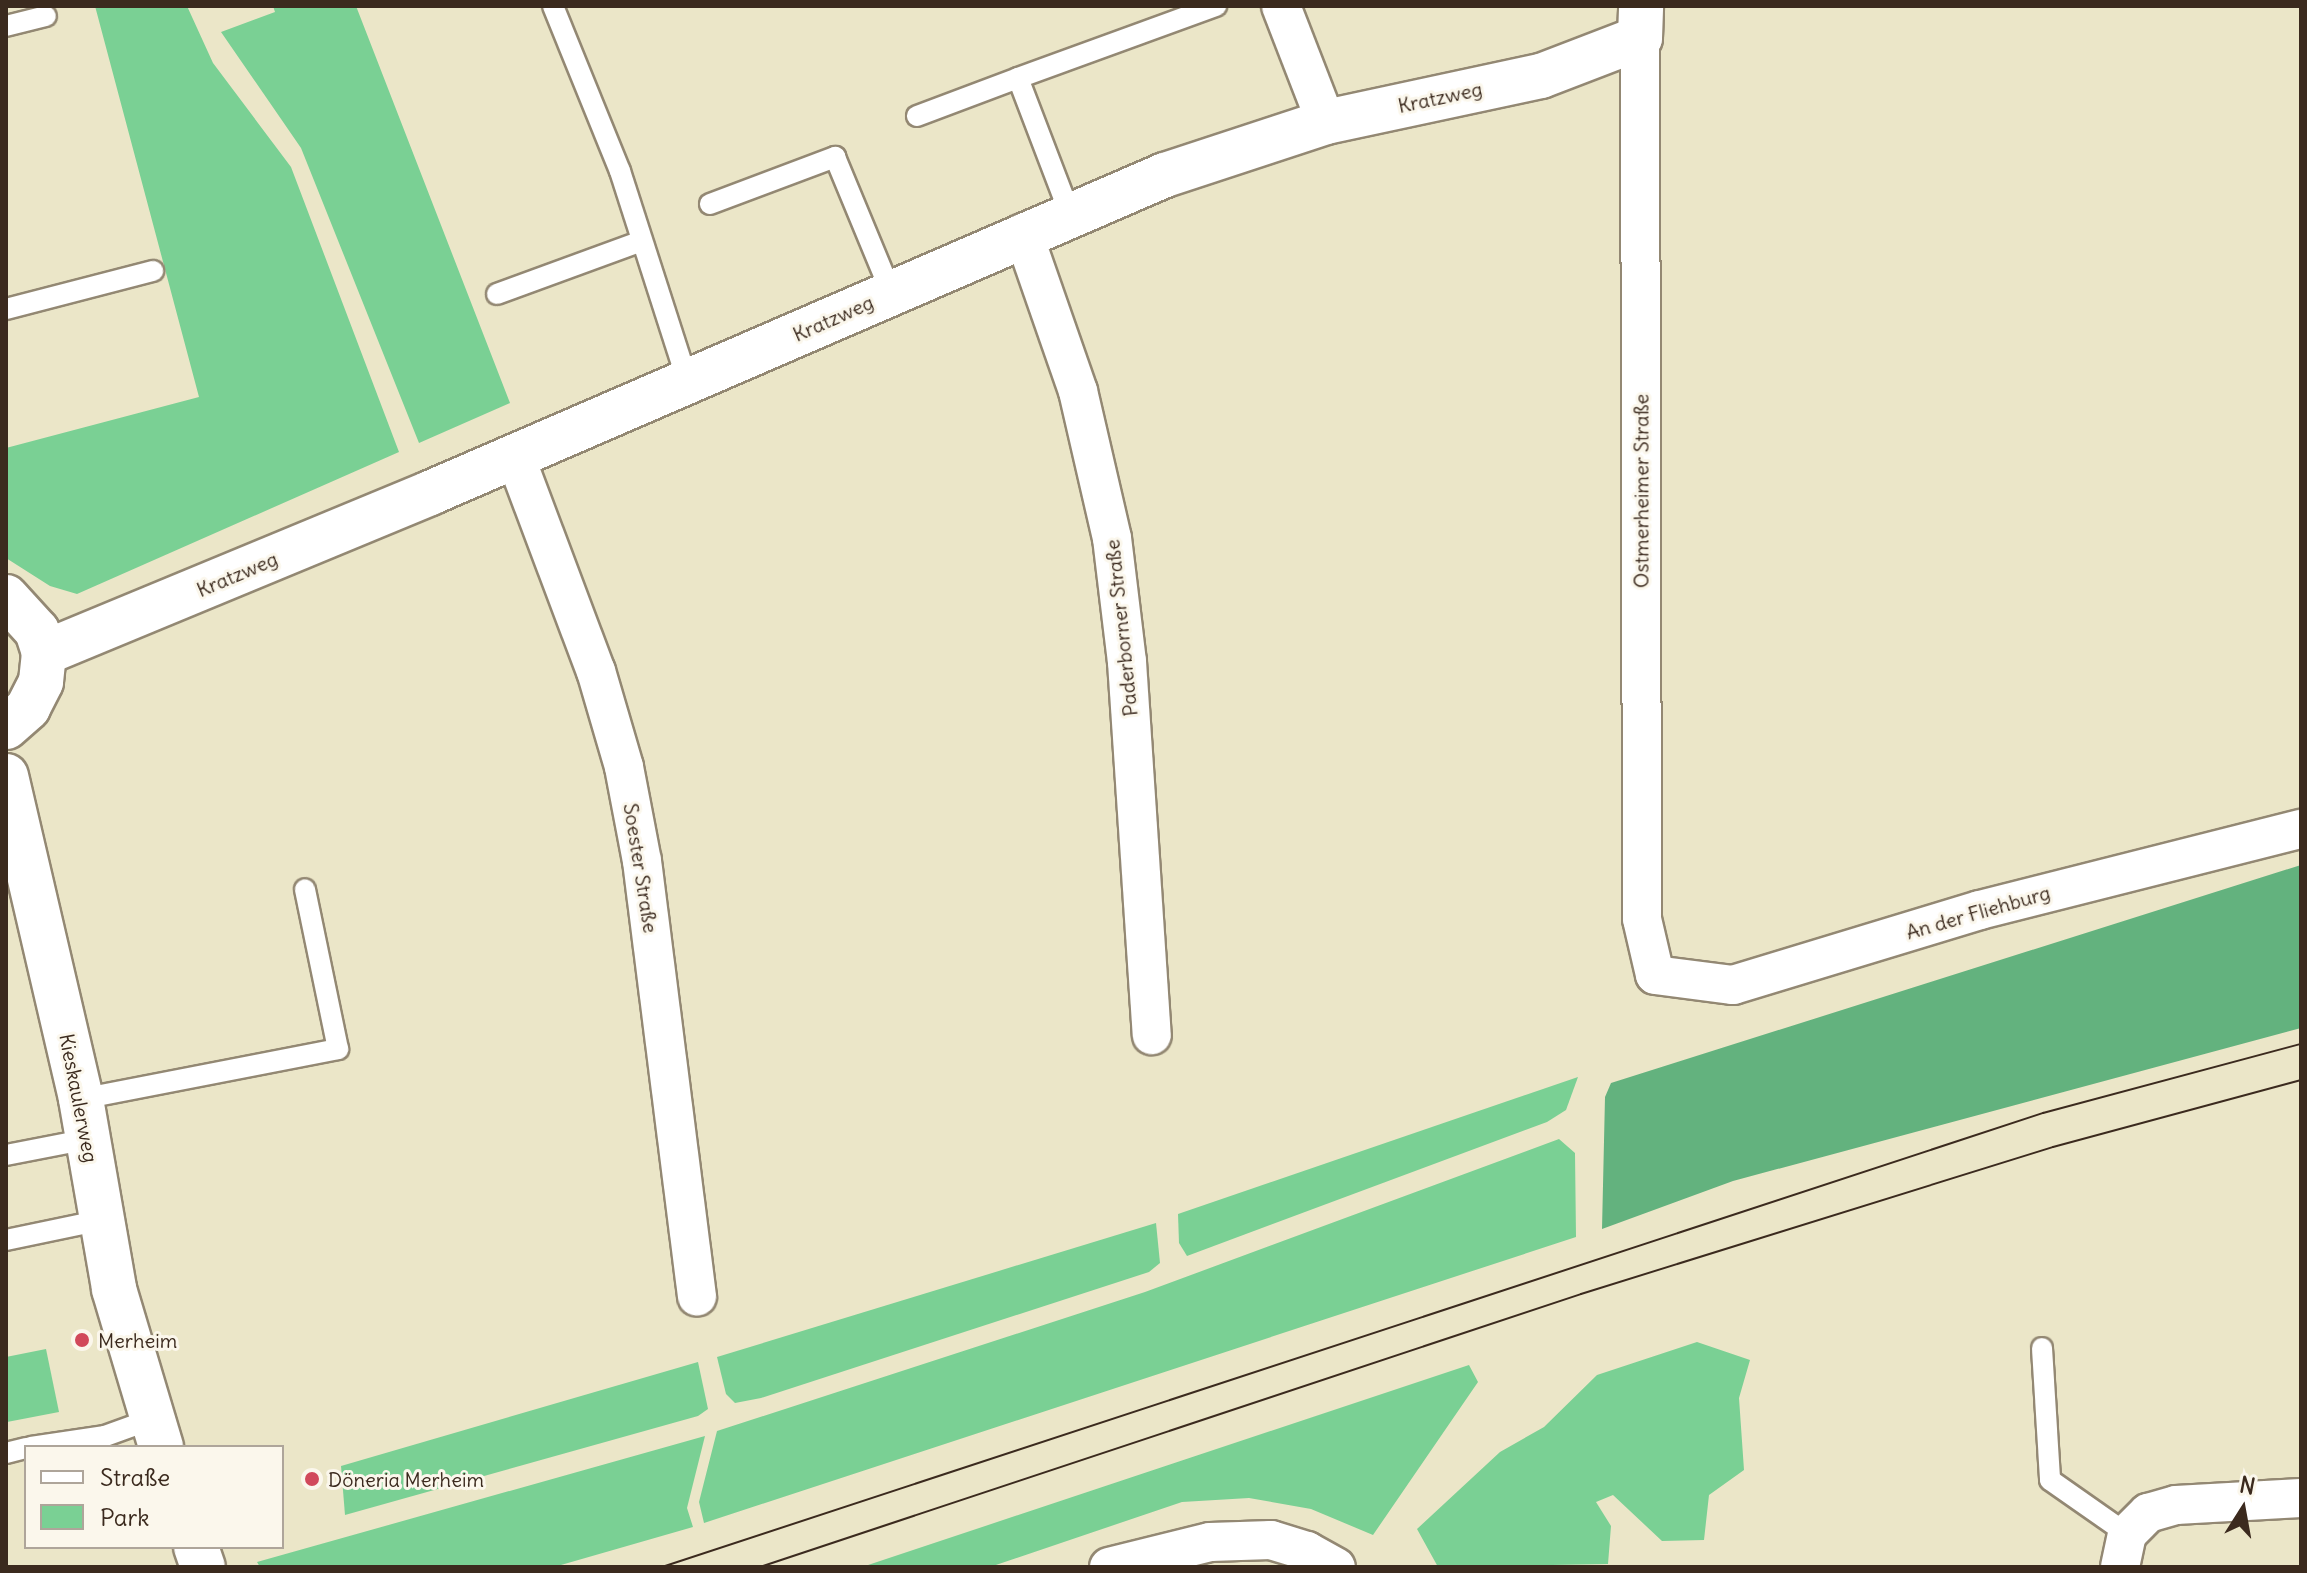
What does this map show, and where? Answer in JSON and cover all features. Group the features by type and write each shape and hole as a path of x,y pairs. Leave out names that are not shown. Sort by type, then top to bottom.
{"street":[{"path":"1281,6 1326,122"},
{"name":"Kratzweg","path":"44,653 688,383 1023,233 1165,175 1326,122 1541,76 1640,22"},
{"name":"Ostmerheimer Straße","path":"1640,22 1642,919 1655,975"},
{"name":"Paderborner Straße","path":"1023,233 1078,391 1112,538 1127,662 1152,1035"},
{"name":"Soester Straße","path":"515,456 596,671 624,767 642,861 697,1297"},
{"path":"6,597 30,621 44,653 35,695 6,727"},
{"name":"Kieskaulerweg","path":"6,776 84,1119 114,1289 157,1433"},
{"name":"An der Fliehburg","path":"1655,975 1733,985 1980,910 2301,829"},
{"path":"2123,1551 2148,1513 2176,1505 2301,1498"},
{"path":"1109,1567 1210,1542 1271,1540 1307,1551 1336,1567"}],"lane":[{"path":"553,6 642,241 688,383"},
{"path":"917,116 1216,6"},
{"path":"6,26 46,16"},
{"path":"1018,78 1070,214"},
{"path":"710,204 835,157 891,292"},
{"path":"497,294 642,241"},
{"path":"6,309 153,271"},
{"path":"6,1155 84,1119 338,1049 305,889"},
{"path":"6,1240 102,1220"},
{"path":"2042,1348 2050,1480 2123,1551"},
{"name":"Kieskaulerweg","path":"47,1445 105,1436 157,1433"}],"green space":[{"path":"95,6 187,6 213,63 291,167 399,452 77,594 50,586 6,558 6,448 199,397"},
{"path":"273,6 356,6 510,403 419,443 301,148 221,32 275,12"},
{"path":"2301,865 2301,1028 1733,1181 1602,1229 1605,1097 1611,1083"},
{"path":"1578,1077 1566,1110 1547,1122 1187,1256 1179,1243 1178,1214"},
{"path":"1559,1139 1575,1153 1576,1237 704,1523 699,1502 717,1431 1145,1292"},
{"path":"1156,1223 1160,1263 1149,1272 761,1398 735,1403 726,1394 717,1357"},
{"path":"1697,1342 1750,1360 1739,1398 1744,1470 1709,1495 1704,1540 1662,1541 1613,1495 1596,1502 1611,1526 1608,1564 1438,1567 1417,1529 1500,1452 1544,1427 1597,1375"},
{"path":"46,1349 59,1412 7,1422 6,1357"},
{"path":"698,1362 708,1409 698,1416 345,1515 341,1466"},
{"path":"1469,1365 1478,1382 1373,1535 1311,1509 1249,1498 1182,1502 990,1567 862,1567"},
{"path":"705,1436 687,1508 693,1527 554,1567 260,1567 257,1562"}],"tram line":[{"path":"662,1567 2043,1113 2301,1044"},
{"path":"760,1567 1581,1294 2053,1147 2301,1080"}],"place":[{"name":"Merheim","path":"82,1340"},
{"name":"Döneria Merheim","path":"312,1479"}]}
